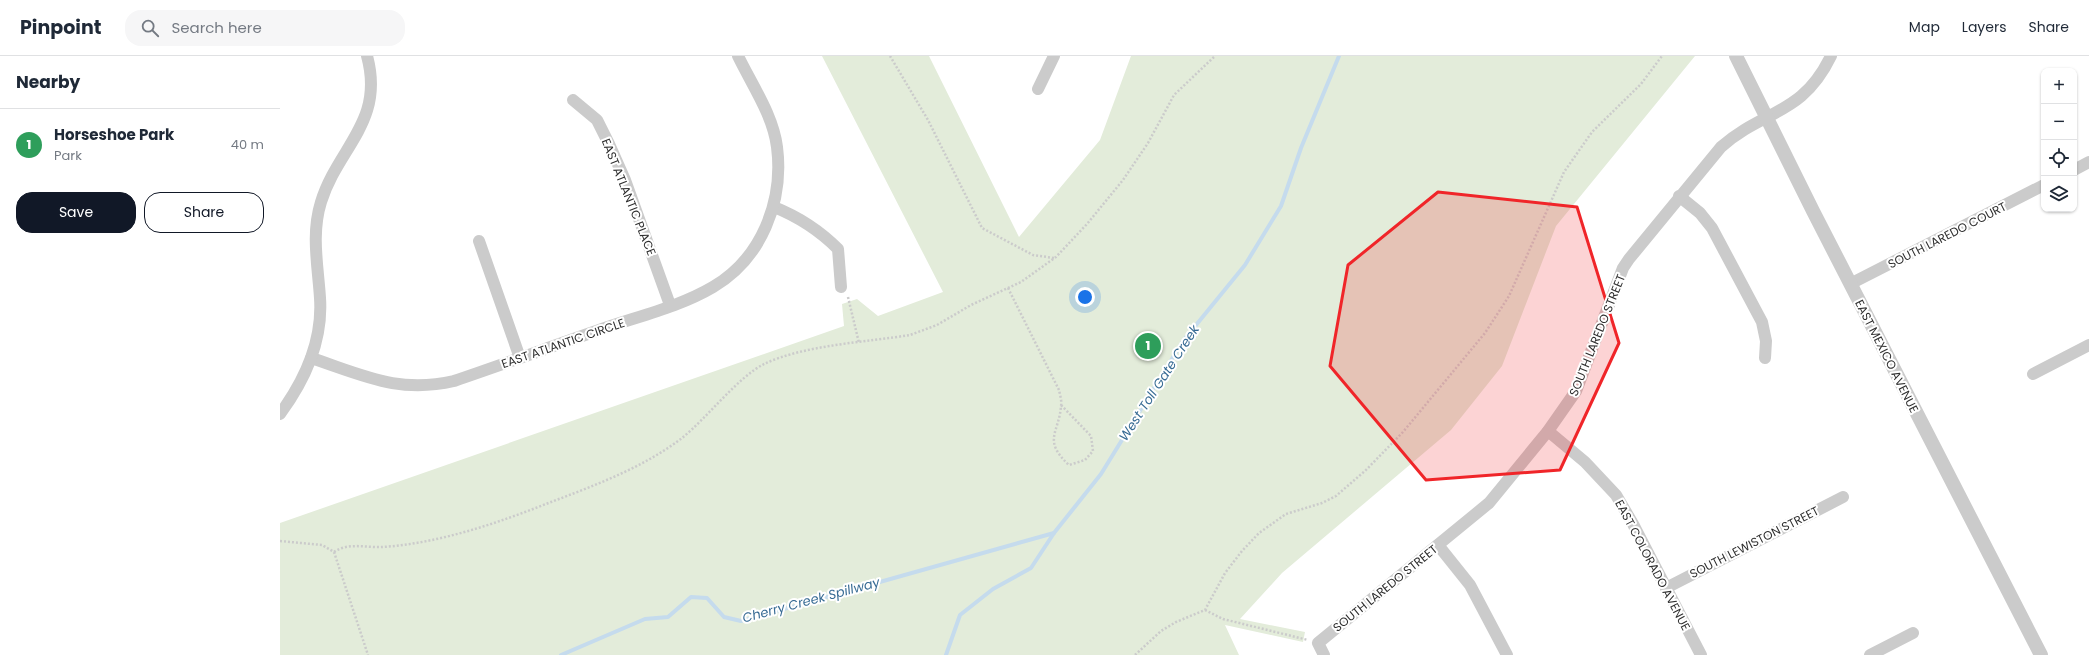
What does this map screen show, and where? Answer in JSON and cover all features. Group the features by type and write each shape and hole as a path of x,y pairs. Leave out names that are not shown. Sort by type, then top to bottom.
{"street":[{"path":"280,414 294,395 311,358 317,339 320,307 316,252 318,215 327,187 362,125 368,111 372,82 367,56"},
{"name":"EAST ATLANTIC CIRCLE","path":"311,358 386,383 420,387 454,381 694,297 713,287 731,274 756,245 774,207 779,168 776,141 767,113 738,56"},
{"path":"1038,89 1054,56"},
{"name":"EAST MEXICO AVENUE","path":"1736,56 1850,284 2041,655"},
{"name":"SOUTH LAREDO STREET","path":"1318,643 1489,503 1548,431 1576,391 1623,268 1679,196 1721,146 1736,135 1791,105 1808,92 1818,81 1831,56"},
{"name":"EAST ATLANTIC PLACE","path":"572,100 597,120 609,144 640,218 670,305"},
{"path":"2077,168 2089,162"},
{"name":"SOUTH LAREDO COURT","path":"1850,284 2041,187"},
{"path":"1679,196 1700,213 1712,228 1762,322 1766,341 1765,358"},
{"path":"774,207 805,221 823,234 838,249 841,287"},
{"path":"479,241 520,358"},
{"path":"2033,374 2089,345"},
{"name":"EAST COLORADO AVENUE","path":"1548,431 1586,462 1616,495 1633,524 1700,655"},
{"name":"SOUTH LEWISTON STREET","path":"1666,588 1843,497"},
{"path":"1438,545 1470,585 1506,655"},
{"path":"1870,655 1913,633"},
{"path":"1318,643 1324,655"}],"path":[{"path":"890,56 928,120 982,228 1033,255 1055,258"},
{"path":"334,552 346,546 381,548 419,543 464,531 551,502 592,486 653,457 667,448 696,426 746,377 765,364 815,349 910,336 922,332 1021,282 1055,258 1092,219 1123,180 1148,143 1174,95 1215,56"},
{"path":"1135,655 1161,631 1176,622 1205,610 1225,573 1242,551 1260,533 1286,514 1322,503 1336,496 1366,470 1402,432 1485,333 1509,296 1564,172 1592,132 1642,84 1662,56"},
{"path":"841,287 848,297 859,343"},
{"path":"1008,288 1059,390 1061,405 1053,441 1060,456 1069,465 1085,460 1093,452 1091,436 1061,405"},
{"path":"280,541 322,545 334,552 368,655"},
{"path":"1205,610 1223,619 1318,643"}],"highlighted area":[{"path":"1438,192 1577,207 1619,343 1560,470 1426,480 1330,366 1348,265"}],"green space":[{"path":"822,56 929,56 1019,237 1100,140 1131,56 1695,56 1556,226 1502,366 1451,430 1282,573 1240,619 1305,632 1303,642 1225,625 1239,655 280,655 280,523 844,326 842,304 857,299 878,316 943,292"}],"waterway":[{"name":"West Toll Gate Creek","path":"946,655 960,615 993,589 1031,568 1054,533 1101,474 1183,341 1245,265 1281,206 1301,148 1339,56"},
{"name":"Cherry Creek Spillway","path":"561,655 645,619 668,617 691,597 707,598 724,617 741,621 1054,533"}],"place":[{"name":"Horseshoe Park","path":"1148,346"}]}
